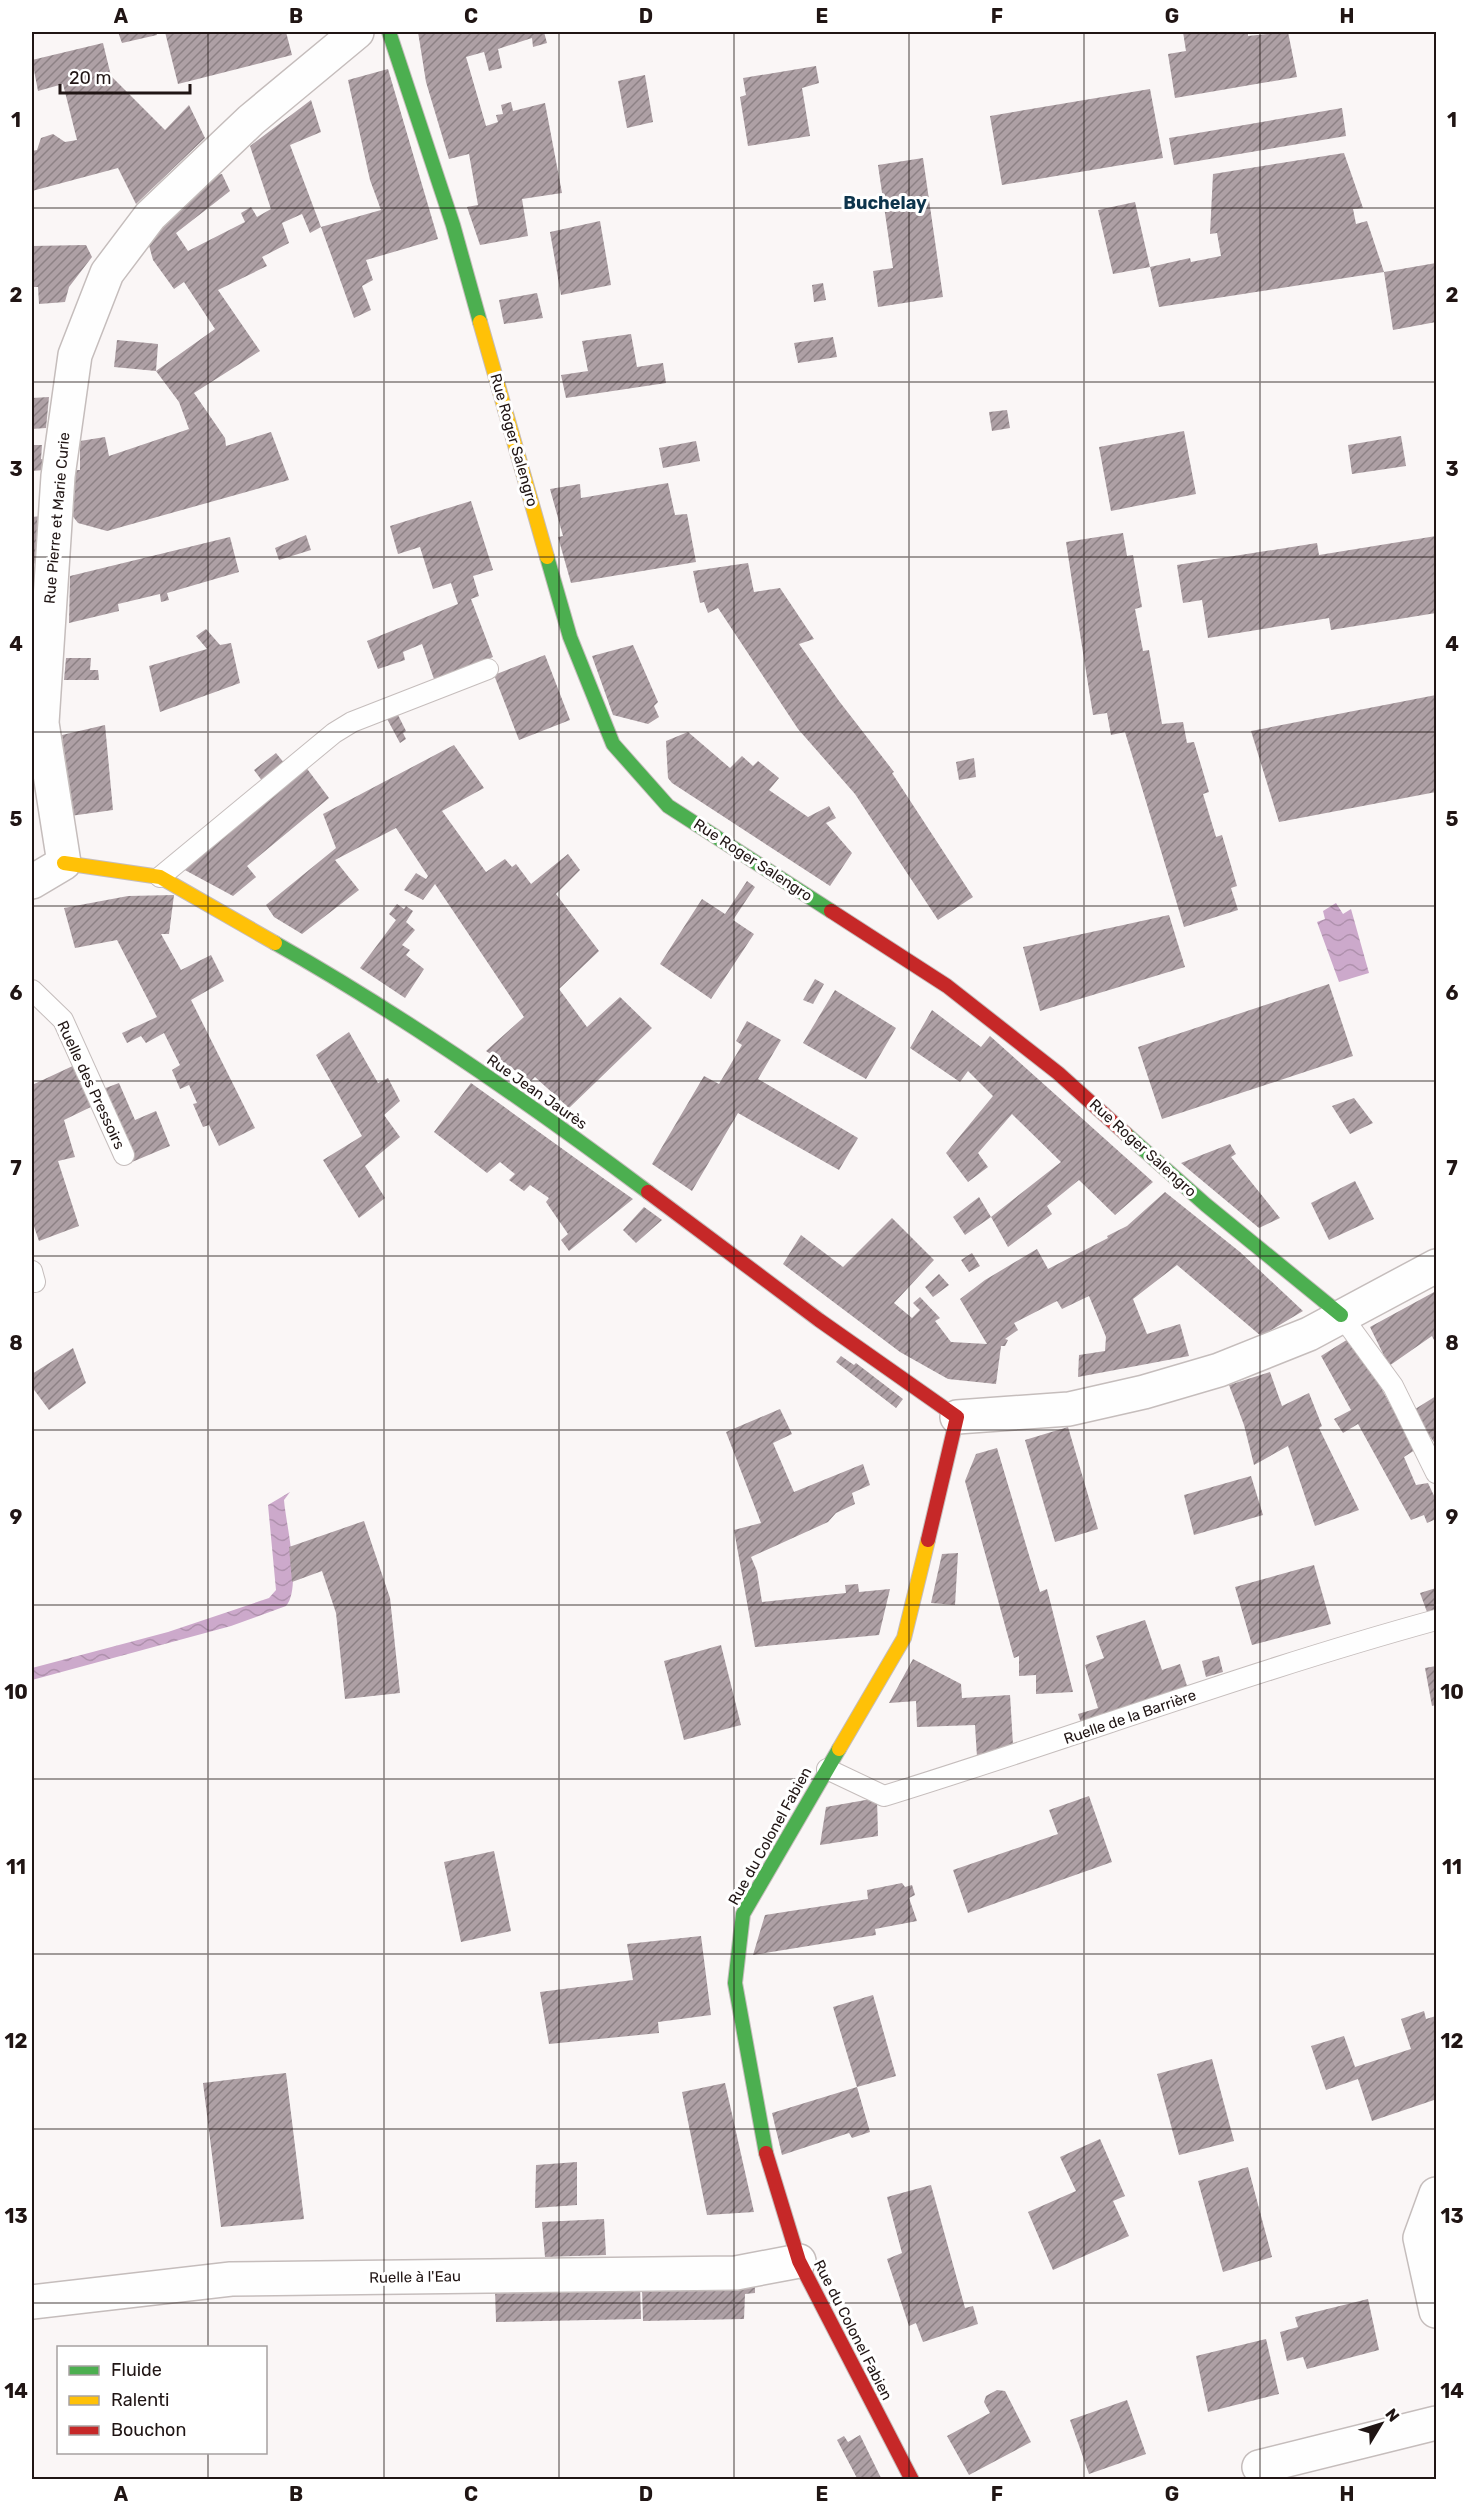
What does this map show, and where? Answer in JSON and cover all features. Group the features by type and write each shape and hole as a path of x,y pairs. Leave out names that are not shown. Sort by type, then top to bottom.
{"street":[{"name":"Rue Pierre et Marie Curie","path":"64,863 42,723 58,476 75,355 108,273 150,216 251,120 357,32"},
{"name":"Rue Roger Salengro","path":"389,32 453,225 570,637 613,744 668,806 947,986 1050,1067 1206,1205 1341,1314"},
{"name":"Rue Jean Jaurès","path":"64,863 160,877 367,994 544,1114 819,1320 957,1417"},
{"path":"32,882 64,863"},
{"path":"957,1417 1069,1409 1144,1392 1219,1370 1309,1334 1341,1314 1437,1266"},
{"name":"Rue du Colonel Fabien","path":"912,2480 799,2261 761,2137 735,1983 743,1914 904,1638 957,1417"},
{"path":"1437,2194 1420,2238 1437,2311"},
{"name":"Ruelle à l'Eau","path":"32,2302 231,2279 736,2273 799,2261"},
{"path":"1259,2466 1437,2423"}],"lane":[{"path":"160,877 334,733 352,722 488,669"},
{"name":"Ruelle des Pressoirs","path":"32,990 63,1020 124,1155"},
{"name":"Rue Roger Salengro","path":"1341,1314 1393,1386 1437,1473"},
{"name":"Ruelle de la Barrière","path":"827,1769 884,1796 1019,1755 1364,1640 1437,1620"}],"water":[{"path":"1336,903 1343,914 1351,909 1369,973 1339,982 1317,922 1325,919 1323,911"},
{"path":"290,1492 284,1500 292,1555 293,1585 291,1597 286,1606 231,1626 32,1680 32,1668 168,1632 269,1598 276,1590 268,1505"}],"building":[{"path":"118,32 156,32 157,35 122,43"},
{"path":"165,32 286,32 292,55 178,84"},
{"path":"418,32 544,32 547,43 533,47 532,38 498,49 502,68 489,71 484,52 466,57 486,126 498,122 496,115 503,114 501,105 511,102 513,111 545,103 562,193 522,199 528,236 480,245 467,207 478,205 469,154 449,159 426,82"},
{"path":"1183,32 1248,32 1248,36 1288,32 1297,77 1175,98 1168,54 1186,51"},
{"path":"103,43 111,76 165,130 189,105 205,138 136,204 118,168 32,191 32,151 37,150 41,138 53,134 65,142 77,140 63,84 38,91 32,60"},
{"path":"816,66 819,83 802,88 810,136 748,146 740,97 746,95 743,78"},
{"path":"388,69 438,239 366,260 373,280 362,286 371,310 354,318 321,227 381,210 370,180 348,80"},
{"path":"645,75 653,122 627,128 618,81"},
{"path":"1150,89 1163,158 1002,185 990,116"},
{"path":"311,100 321,132 290,145 321,227 310,233 302,214 282,223 289,243 262,257 267,266 218,290 260,351 194,393 225,438 226,446 271,432 289,480 107,531 78,523 71,514 76,470 80,470 80,441 105,437 109,456 189,429 179,402 156,371 215,329 184,282 174,289 153,260 147,238 212,176 222,174 230,191 176,233 188,251 245,222 241,213 251,207 257,217 271,209 250,146"},
{"path":"1342,108 1346,136 1174,165 1169,138"},
{"path":"1344,153 1363,208 1353,209 1356,224 1367,221 1384,272 1159,307 1150,267 1190,258 1191,262 1221,256 1217,233 1210,234 1213,174"},
{"path":"923,158 943,297 878,307 873,271 893,268 878,165"},
{"path":"1135,202 1150,267 1113,274 1098,210"},
{"path":"600,221 611,285 561,295 550,232"},
{"path":"86,245 92,257 69,287 65,302 39,304 38,287 32,287 32,246"},
{"path":"1436,263 1436,322 1393,330 1384,272"},
{"path":"823,283 826,300 814,302 812,285"},
{"path":"537,293 543,318 504,324 499,300"},
{"path":"631,334 637,367 663,363 666,383 566,398 561,375 588,371 582,341"},
{"path":"833,337 837,357 798,363 794,343"},
{"path":"117,340 158,344 156,371 114,367"},
{"path":"49,397 46,428 32,429 32,398"},
{"path":"1007,410 1010,428 992,431 989,412"},
{"path":"1184,431 1196,494 1111,511 1099,447"},
{"path":"1401,436 1406,466 1352,474 1348,445"},
{"path":"696,441 700,461 663,468 659,448"},
{"path":"32,445 42,445 41,459 45,460 44,470 32,471"},
{"path":"668,483 675,515 687,514 696,562 571,583 558,537 563,536 550,489 580,484 581,498"},
{"path":"471,501 493,570 473,576 479,596 471,599 493,657 435,682 422,644 403,652 405,660 378,669 367,641 458,604 451,583 433,589 420,547 398,554 390,526"},
{"path":"41,516 37,564 32,563 32,517"},
{"path":"1123,533 1127,556 1133,555 1142,607 1135,609 1143,651 1149,650 1162,724 1183,722 1187,743 1194,742 1209,792 1203,794 1216,837 1222,835 1237,886 1231,888 1238,910 1184,927 1125,732 1111,735 1107,713 1093,715 1081,640 1066,542"},
{"path":"306,535 311,550 279,560 275,548"},
{"path":"1436,536 1436,613 1331,630 1329,618 1208,638 1202,600 1183,603 1177,565 1317,543 1319,555"},
{"path":"230,537 239,572 167,593 169,600 161,602 160,594 118,604 119,611 69,623 70,576"},
{"path":"748,563 754,592 780,588 814,639 799,644 839,701 894,772 892,773 973,897 938,920 855,794 798,729 718,608 708,613 704,602 700,603 693,571"},
{"path":"206,629 220,645 231,643 240,683 160,712 149,666 207,649 196,636"},
{"path":"633,645 658,702 654,706 659,717 648,724 613,715 592,656"},
{"path":"545,655 570,720 519,740 494,675"},
{"path":"66,658 91,658 90,670 98,670 99,680 64,680"},
{"path":"1436,695 1436,792 1279,822 1251,731"},
{"path":"397,713 406,731 403,733 406,739 400,743 386,717"},
{"path":"105,725 113,810 70,816 62,735"},
{"path":"688,732 730,768 742,756 753,766 758,761 779,778 769,790 808,817 829,806 836,818 826,823 852,853 830,886 672,783 668,778 666,741"},
{"path":"454,745 484,788 442,811 486,872 505,859 512,867 516,864 531,884 568,854 580,870 556,894 599,951 559,989 587,1027 620,997 652,1028 569,1108 535,1077 531,1081 486,1051 524,1017 435,884 423,900 404,890 416,873 426,879 428,876 396,828 335,860 359,890 302,934 274,917 266,905 336,848 323,814"},
{"path":"276,753 285,764 263,782 254,770"},
{"path":"974,758 976,777 959,780 956,762"},
{"path":"305,766 329,798 247,866 256,877 233,896 183,869"},
{"path":"747,881 755,887 733,920 754,934 711,999 660,964 702,899 725,914"},
{"path":"174,895 169,934 161,934 181,970 211,955 224,981 191,1000 255,1128 219,1146 209,1125 203,1127 193,1104 197,1103 189,1085 180,1089 172,1070 180,1065 164,1033 146,1043 141,1036 127,1043 122,1033 157,1017 117,940 75,948 64,908 128,896"},
{"path":"397,904 413,911 406,922 415,930 402,945 410,950 406,955 424,969 405,998 360,968 396,920 389,914"},
{"path":"1169,915 1185,967 1040,1011 1023,947"},
{"path":"815,979 824,984 813,1004 803,1000"},
{"path":"1329,984 1353,1056 1162,1119 1138,1047"},
{"path":"835,990 896,1028 866,1079 803,1043"},
{"path":"932,1010 981,1047 990,1036 1153,1182 1115,1215 1079,1180 1047,1206 1052,1214 1008,1247 991,1217 1061,1162 1012,1114 978,1153 988,1167 968,1182 946,1153 993,1096 968,1071 960,1082 910,1048"},
{"path":"747,1021 781,1040 758,1079 858,1138 839,1170 738,1113 692,1191 652,1164 704,1076 719,1084 742,1045 736,1041"},
{"path":"349,1032 378,1083 388,1078 400,1101 384,1115 400,1137 365,1166 385,1198 359,1218 323,1160 362,1136 316,1055"},
{"path":"77,1064 95,1105 64,1120 75,1157 58,1161 79,1226 39,1241 32,1221 32,1085"},
{"path":"119,1083 135,1120 156,1111 170,1146 132,1162 103,1089"},
{"path":"471,1083 633,1199 569,1251 561,1240 568,1234 546,1202 549,1198 530,1185 524,1191 509,1180 515,1174 500,1162 487,1173 434,1132"},
{"path":"1354,1098 1373,1123 1350,1134 1332,1106"},
{"path":"1230,1144 1236,1154 1231,1157 1280,1218 1259,1228 1181,1163"},
{"path":"1355,1181 1374,1219 1329,1240 1311,1203"},
{"path":"1165,1192 1240,1252 1303,1311 1261,1336 1177,1265 1133,1299 1147,1334 1180,1324 1189,1356 1078,1377 1079,1355 1105,1351 1106,1337 1089,1296 1062,1309 1057,1301 1014,1323 1018,1330 1005,1339 1008,1340 1005,1346 1001,1346 996,1384 948,1379 900,1352 783,1264 801,1235 843,1267 892,1218 934,1260 894,1303 912,1318 920,1310 913,1303 920,1297 940,1318 935,1321 951,1342 987,1344 960,1299 985,1280 1037,1249 1048,1269 1108,1238 1107,1236 1127,1226"},
{"path":"979,1197 991,1217 965,1235 953,1217"},
{"path":"644,1207 662,1220 636,1243 623,1230"},
{"path":"972,1253 980,1266 969,1272 961,1260"},
{"path":"939,1274 949,1285 933,1297 925,1287"},
{"path":"1436,1291 1436,1344 1432,1336 1389,1366 1370,1327"},
{"path":"1353,1336 1415,1450 1404,1457 1416,1485 1428,1483 1436,1500 1436,1519 1427,1523 1424,1515 1411,1520 1358,1424 1343,1433 1334,1419 1351,1410 1321,1356"},
{"path":"73,1348 86,1383 49,1410 32,1387 32,1374"},
{"path":"841,1356 854,1365 856,1363 903,1399 896,1408 836,1362"},
{"path":"1270,1372 1282,1406 1309,1393 1322,1426 1319,1428 1359,1510 1315,1526 1288,1446 1254,1465 1244,1425 1229,1385"},
{"path":"1436,1396 1436,1445 1412,1411"},
{"path":"780,1409 792,1434 773,1443 794,1492 863,1464 870,1485 852,1493 855,1504 836,1513 828,1522 751,1557 757,1571 762,1602 846,1593 845,1585 858,1584 859,1592 890,1589 879,1635 755,1647 734,1530 761,1523 726,1432"},
{"path":"1068,1427 1098,1529 1055,1542 1025,1440"},
{"path":"997,1448 1040,1592 1047,1589 1073,1692 1036,1694 1036,1675 1019,1676 1019,1656 1014,1658 965,1481 976,1454"},
{"path":"1251,1476 1263,1515 1194,1535 1184,1495"},
{"path":"364,1521 390,1598 400,1693 345,1699 336,1613 322,1571 292,1582 289,1547"},
{"path":"958,1553 955,1605 931,1603 942,1554"},
{"path":"1314,1565 1331,1624 1252,1645 1235,1587"},
{"path":"1436,1588 1436,1609 1427,1612 1420,1593"},
{"path":"1145,1620 1162,1670 1180,1664 1188,1689 1081,1723 1078,1714 1098,1708 1085,1665 1104,1658 1096,1636"},
{"path":"721,1645 741,1725 684,1740 664,1661"},
{"path":"1219,1656 1223,1672 1206,1677 1202,1661"},
{"path":"913,1659 961,1684 962,1698 1010,1695 1013,1745 977,1757 975,1725 917,1727 916,1701 889,1703"},
{"path":"1436,1666 1436,1705 1432,1706 1425,1668"},
{"path":"1089,1796 1112,1862 968,1913 953,1870 1058,1834 1049,1810"},
{"path":"877,1798 878,1836 820,1845 826,1807"},
{"path":"494,1851 511,1931 461,1942 444,1862"},
{"path":"902,1883 905,1887 912,1885 915,1895 909,1898 917,1921 875,1929 876,1935 753,1955 765,1915 868,1899 867,1890"},
{"path":"701,1936 711,2015 658,2022 659,2033 549,2044 540,1992 633,1980 627,1944"},
{"path":"873,1995 896,2076 857,2087 833,2007"},
{"path":"1424,2011 1426,2019 1436,2016 1436,2096 1434,2100 1372,2121 1358,2079 1326,2090 1311,2046 1344,2036 1355,2067 1411,2049 1401,2019"},
{"path":"1212,2059 1234,2141 1179,2155 1157,2074"},
{"path":"286,2073 304,2219 221,2227 203,2083"},
{"path":"725,2083 754,2212 707,2215 682,2092"},
{"path":"857,2087 870,2132 852,2138 849,2133 782,2155 772,2113"},
{"path":"1100,2139 1125,2196 1113,2201 1129,2236 1053,2270 1028,2212 1076,2191 1060,2157"},
{"path":"577,2162 577,2205 535,2208 536,2165"},
{"path":"1248,2167 1272,2257 1223,2272 1198,2181"},
{"path":"931,2185 965,2308 973,2306 978,2324 923,2342 916,2323 909,2326 887,2259 902,2253 887,2197"},
{"path":"604,2219 606,2255 545,2257 542,2222"},
{"path":"755,2284 755,2293 745,2294 744,2319 643,2321 642,2287"},
{"path":"640,2286 641,2319 496,2322 495,2289"},
{"path":"1368,2299 1379,2350 1307,2369 1303,2357 1287,2361 1280,2332 1298,2327 1295,2317"},
{"path":"1266,2339 1279,2394 1208,2412 1196,2356"},
{"path":"997,2390 1005,2391 1031,2442 969,2475 947,2436 990,2413 984,2402 986,2396"},
{"path":"1127,2400 1146,2454 1089,2474 1070,2420"},
{"path":"860,2435 882,2480 858,2480 837,2440 844,2436 848,2442"}],"traffic: fast":[{"path":"389,32 453,225 480,322"},
{"path":"547,557 570,637 613,744 668,806 831,911"},
{"path":"275,943 372,1000 466,1062 648,1192"},
{"path":"1126,1134 1206,1205 1341,1315"},
{"path":"766,2153 735,1983 743,1914 839,1749"}],"traffic: slow":[{"path":"480,322 547,557"},
{"path":"64,863 160,877 275,943"},
{"path":"839,1749 904,1638 928,1540"}],"traffic: jam":[{"path":"831,911 947,986 1058,1073 1126,1134"},
{"path":"648,1192 819,1320 957,1417 928,1540"},
{"path":"766,2153 799,2261 912,2480"}],"district":[{"name":"Buchelay","path":"885,203"}]}
